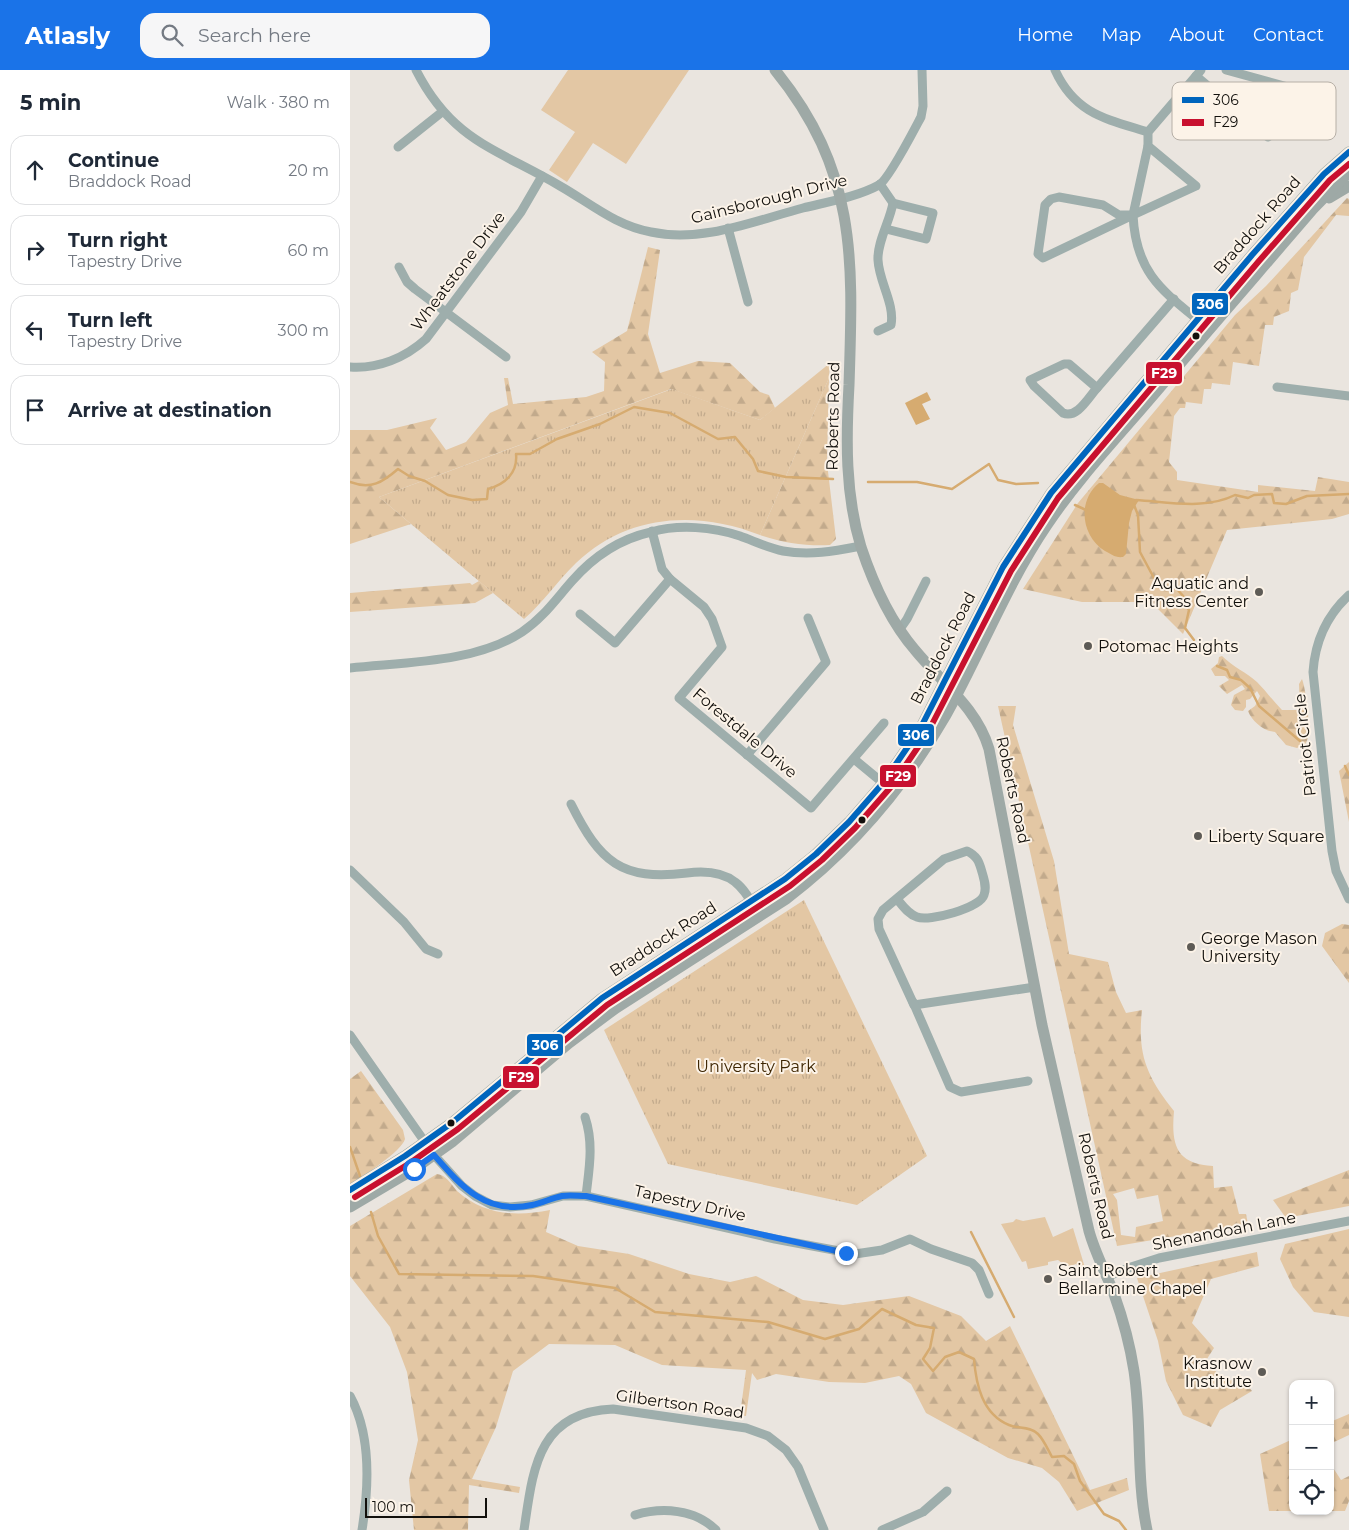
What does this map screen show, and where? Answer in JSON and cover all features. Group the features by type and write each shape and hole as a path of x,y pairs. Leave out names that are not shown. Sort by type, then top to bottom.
{"main road":[{"name":"Roberts Road","path":"775,70 804,109 816,130 829,160 840,199 850,251 852,280 847,414 848,474 861,546 878,591 900,629 916,651 978,721 989,749 1035,987 1089,1231 1125,1330 1134,1370 1142,1500 1147,1530"},
{"name":"Braddock Road","path":"350,1190 426,1142 476,1104 602,998 655,962 751,902 816,854 849,822 883,783 920,728 1003,567 1034,516 1073,463 1306,193 1349,152"},
{"name":"Braddock Road","path":"350,1208 434,1155 482,1119 569,1043 616,1008 760,916 809,881 835,858 882,808 922,753 956,696 1018,574 1047,524 1088,471 1313,208 1349,172"},
{"path":"1313,208 1349,186"}],"street":[{"name":"Gainsborough Drive","path":"416,70 442,112 482,145 542,176 607,216 651,232 690,235 728,228 840,199 880,184"},
{"path":"886,229 926,239 933,213 893,203 880,184 921,117 923,106 922,70"},
{"path":"1055,70 1068,94 1088,111 1148,132"},
{"path":"1226,70 1270,82"},
{"path":"1198,73 1208,82"},
{"path":"1172,104 1148,132 1148,146 1133,215 1134,235 1140,258 1150,276 1209,330"},
{"path":"398,148 442,112"},
{"path":"1133,215 1119,214 1103,205 1059,197 1051,199 1045,206 1038,254 1043,258 1196,186 1148,146"},
{"name":"Wheatstone Drive","path":"350,367 380,364 407,354 426,339 521,212 542,176"},
{"path":"878,331 891,325 893,316 880,276 878,257 893,203"},
{"path":"728,228 748,302"},
{"path":"399,267 407,282 506,358"},
{"path":"1097,388 1069,364 1057,366 1030,380 1063,413 1068,415 1075,413 1097,388 1174,299"},
{"path":"1277,387 1349,396"},
{"path":"350,668 464,655 498,645 521,633 540,618 593,561 628,539 652,531 707,528 724,531 771,548 797,553 827,553 861,546"},
{"name":"Forestdale Drive","path":"652,531 662,569 670,579 704,607 712,619 722,647 679,698 811,808 854,759"},
{"path":"580,614 615,643 670,579"},
{"path":"900,629 926,581"},
{"name":"Patriot Circle","path":"1349,595 1333,613 1321,633 1315,653 1313,672 1332,850 1336,871 1349,899"},
{"path":"747,755 826,662 808,618"},
{"path":"883,783 854,759 884,723"},
{"path":"571,804 595,846 618,866 631,872 646,875 712,872 736,882 760,916"},
{"path":"897,899 908,912 918,918 929,918 964,910 979,903 984,895 985,884 980,864 975,855 967,851 944,859 897,899 878,918 878,929 950,1087 961,1092 1028,1081"},
{"path":"350,870 404,922 426,948 438,954"},
{"path":"913,1004 1035,987"},
{"name":"Tapestry Drive","path":"350,1035 434,1155 462,1186 492,1204 510,1207 524,1206 563,1196 586,1196 775,1239 855,1254 882,1250 910,1238 931,1249 972,1263 979,1270 989,1294"},
{"path":"585,1117 590,1132 591,1148 586,1196"},
{"name":"Shenandoah Lane","path":"1106,1278 1131,1266 1159,1258 1349,1221"},
{"path":"350,1396 357,1410 366,1438 367,1455 362,1530"},
{"name":"Gilbertson Road","path":"524,1530 535,1463 546,1442 557,1430 577,1416 600,1409 613,1409 746,1428 768,1436 786,1450 798,1467 824,1530"},
{"path":"882,1530 923,1512 947,1491"},
{"path":"635,1515 662,1510 681,1513 699,1518 716,1530"}],"green space":[{"path":"568,70 689,70 626,164 593,143 567,182 549,170 575,132 541,110"},
{"path":"1347,198 1349,199 1349,216 1336,215 1304,257 1298,290 1291,293 1289,311 1274,317 1273,325 1265,325 1259,366 1233,362 1230,385 1212,383 1211,389 1204,389 1202,404 1186,402 1185,408 1180,408 1174,416 1169,462 1177,472 1177,480 1258,492 1258,485 1315,491 1318,477 1349,482 1349,514 1332,519 1227,530 1183,634 1151,602 1082,602 1023,589 1078,503 1235,315 1266,286"},
{"path":"648,247 660,250 648,334 660,373 698,361 730,363 760,392 769,395 775,408 760,420 671,389 379,497 411,524 350,544 350,430 387,430 437,418 430,428 446,450 466,442 490,413 508,405 504,378 508,378 513,404 586,397 604,391 605,362 592,352 627,331"},
{"path":"830,363 829,378 760,535 712,522 688,520 664,521 640,526 617,534 596,547 576,563 524,619 379,497 672,389 760,420"},
{"path":"829,378 827,463 836,539 830,545 812,545 786,542 760,535"},
{"path":"479,581 493,593 475,603 350,612 350,593 470,583 472,585"},
{"path":"1222,656 1257,682 1282,710 1300,710 1299,684 1302,679 1309,723 1305,744 1297,748 1286,745 1275,732 1262,728 1255,722 1248,711 1255,706 1260,696 1257,691 1250,699 1246,700 1246,707 1243,711 1235,710 1231,705 1234,695 1245,689 1242,685 1227,694 1219,686 1229,680 1225,676 1215,676 1211,669 1218,663 1219,657"},
{"path":"998,706 1016,706 1013,725 1054,861 1069,954 1108,962 1116,992 1126,1013 1142,1010 1141,1040 1146,1065 1157,1087 1174,1111 1174,1134 1178,1150 1191,1161 1213,1166 1214,1188 1232,1186 1239,1214 1246,1214 1248,1224 1117,1246","holes":["1134,1188 1137,1199 1158,1195 1163,1221 1136,1227 1135,1237 1121,1235 1117,1200 1113,1194"]},
{"path":"1349,762 1349,822 1339,771"},
{"name":"University Park","path":"804,900 927,1156 857,1205 668,1164 604,1030"},
{"path":"1342,924 1349,925 1349,983 1322,946 1325,933"},
{"path":"361,1071 403,1130 405,1139 389,1157 350,1185 350,1079"},
{"path":"1349,1170 1349,1206 1286,1218 1273,1200"},
{"path":"437,1174 446,1178 467,1199 489,1209 513,1213 550,1210 546,1232 578,1246 629,1254 689,1274 730,1282 756,1276 803,1300 843,1305 909,1296 961,1316 986,1341 1010,1326 1090,1490 1127,1478 1129,1490 1077,1511 1059,1482 1042,1468 1008,1458 926,1413 911,1384 899,1376 865,1383 829,1382 776,1374 757,1380 752,1373 746,1416 740,1415 746,1370 662,1365 615,1345 549,1344 513,1371 496,1427 472,1479 520,1487 519,1493 469,1485 468,1530 414,1530 409,1480 418,1440 407,1372 390,1327 350,1276 350,1226"},
{"path":"1045,1217 1053,1237 1073,1228 1086,1271 1083,1272 1076,1264 1067,1267 1058,1260 1048,1262 1048,1265 1028,1269 1026,1261 1022,1262 1001,1224 1013,1222 1016,1219 1023,1221"},
{"path":"1349,1229 1349,1317 1314,1312 1293,1287 1280,1259 1285,1244"},
{"path":"1257,1252 1259,1266 1211,1279 1192,1323 1214,1348 1205,1362 1228,1382 1239,1375 1252,1391 1220,1410 1211,1427 1183,1415 1166,1381 1158,1341 1137,1278"},
{"path":"1349,1414 1349,1435 1334,1442 1334,1425 1334,1420"},
{"path":"1289,1441 1289,1511 1269,1511 1260,1454"},
{"path":"1334,1469 1341,1480 1349,1476 1349,1501 1345,1511 1334,1511"}],"shaded area":[{"path":"927,392 931,400 922,404 930,419 916,425 905,403"},
{"path":"1099,483 1103,483 1120,495 1139,500 1132,511 1126,554 1123,557 1113,556 1097,545 1087,528 1085,508 1087,499"}],"waterway":[{"path":"350,482 370,485 382,481 398,469 409,476 425,481 448,495 472,500 487,499 488,489 505,481 513,472 516,454 530,454 557,439 600,424 634,407 670,413 718,439 735,437 753,459 758,471 786,477 833,479"},
{"path":"868,482 917,482 952,489 989,464 998,480 1016,484 1038,483"},
{"path":"1136,500 1199,504 1223,500 1235,495 1248,498 1254,495 1272,494 1274,503 1286,504 1307,496 1349,494"},
{"path":"1075,505 1086,510"},
{"path":"1134,505 1138,515 1140,552 1154,578 1166,590 1176,588 1184,597 1184,604 1189,610 1185,628 1194,640"},
{"path":"1217,666 1227,670 1230,677 1241,680 1250,688 1259,706 1300,741"},
{"path":"1345,766 1349,775"},
{"path":"350,1147 360,1176"},
{"path":"371,1212 378,1236 399,1274 533,1276 615,1288 655,1312 768,1322 825,1339 859,1329 882,1309 916,1325 934,1328 930,1348 923,1359 933,1371 945,1357 959,1352 974,1359 979,1388 992,1414 1009,1425 1035,1431 1052,1457 1064,1456 1074,1464 1080,1481 1104,1514 1119,1521 1126,1530"},
{"path":"971,1232 1014,1317"}],"transit line":[{"name":"306","path":"350,1190 405,1156 453,1122 602,998 785,879 816,854 849,822 883,783 920,729 1003,567 1051,493 1252,255 1324,174 1349,152"},
{"name":"F29","path":"355,1197 410,1163 458,1129 607,1005 790,886 822,860 855,828 890,788 927,734 1011,571 1058,498 1259,261 1330,180 1349,164"}],"place":[{"name":"Aquatic and Fitness Center","path":"1259,592"},
{"name":"Potomac Heights","path":"1088,646"},
{"name":"Liberty Square","path":"1198,836"},
{"name":"George Mason University","path":"1191,947"},
{"name":"Saint Robert Bellarmine Chapel","path":"1048,1279"},
{"name":"Krasnow Institute","path":"1262,1372"}],"route":[{"path":"414,1169 434,1155 462,1186 475,1196 492,1204 510,1207 531,1205 563,1196 603,1198 775,1239 846,1253"}]}
